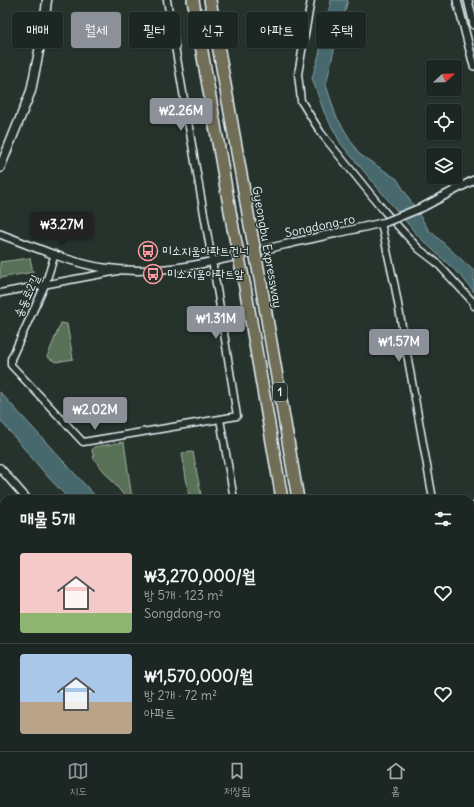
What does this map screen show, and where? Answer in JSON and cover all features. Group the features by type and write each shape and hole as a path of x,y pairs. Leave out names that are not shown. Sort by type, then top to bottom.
{"highway":[{"name":"1","path":"193,0 281,495"},
{"name":"Gyeongbu Expressway","path":"210,0 297,495"}],"main road":[{"path":"0,168 31,91 44,26 47,0"}],"street":[{"path":"168,0 212,262"},
{"path":"311,0 298,74 301,101 321,133 385,212 419,249 436,262 473,302 474,306"},
{"path":"457,0 474,66"},
{"path":"468,0 474,25"},
{"name":"Songdong-ro","path":"0,234 80,263 122,270 159,270 212,262 384,222 423,207 474,180"},
{"path":"384,222 432,495"},
{"name":"송동로2길","path":"55,254 45,285 11,359 11,365 83,442 237,416 212,262"},
{"path":"0,293 122,270"},
{"path":"220,419 233,495"},
{"path":"0,468 24,495"}],"green space":[{"path":"30,258 33,272 0,278 0,262"},
{"path":"61,323 67,324 73,359 56,362 47,357"},
{"path":"124,442 131,495 124,495 94,459 92,450 94,447"},
{"path":"193,452 201,495 189,495 182,453"}],"water":[{"path":"331,0 348,0 345,12 328,12"},
{"path":"321,48 335,48 326,85 336,116 359,154 397,179 428,229 474,271 474,292 462,277 418,236 341,144 324,112 312,78"},
{"path":"0,392 94,495 65,495 0,420"}],"place":[{"name":"미소지움아파트건너","path":"148,251"},
{"name":"미소지움아파트앞","path":"153,274"}]}
